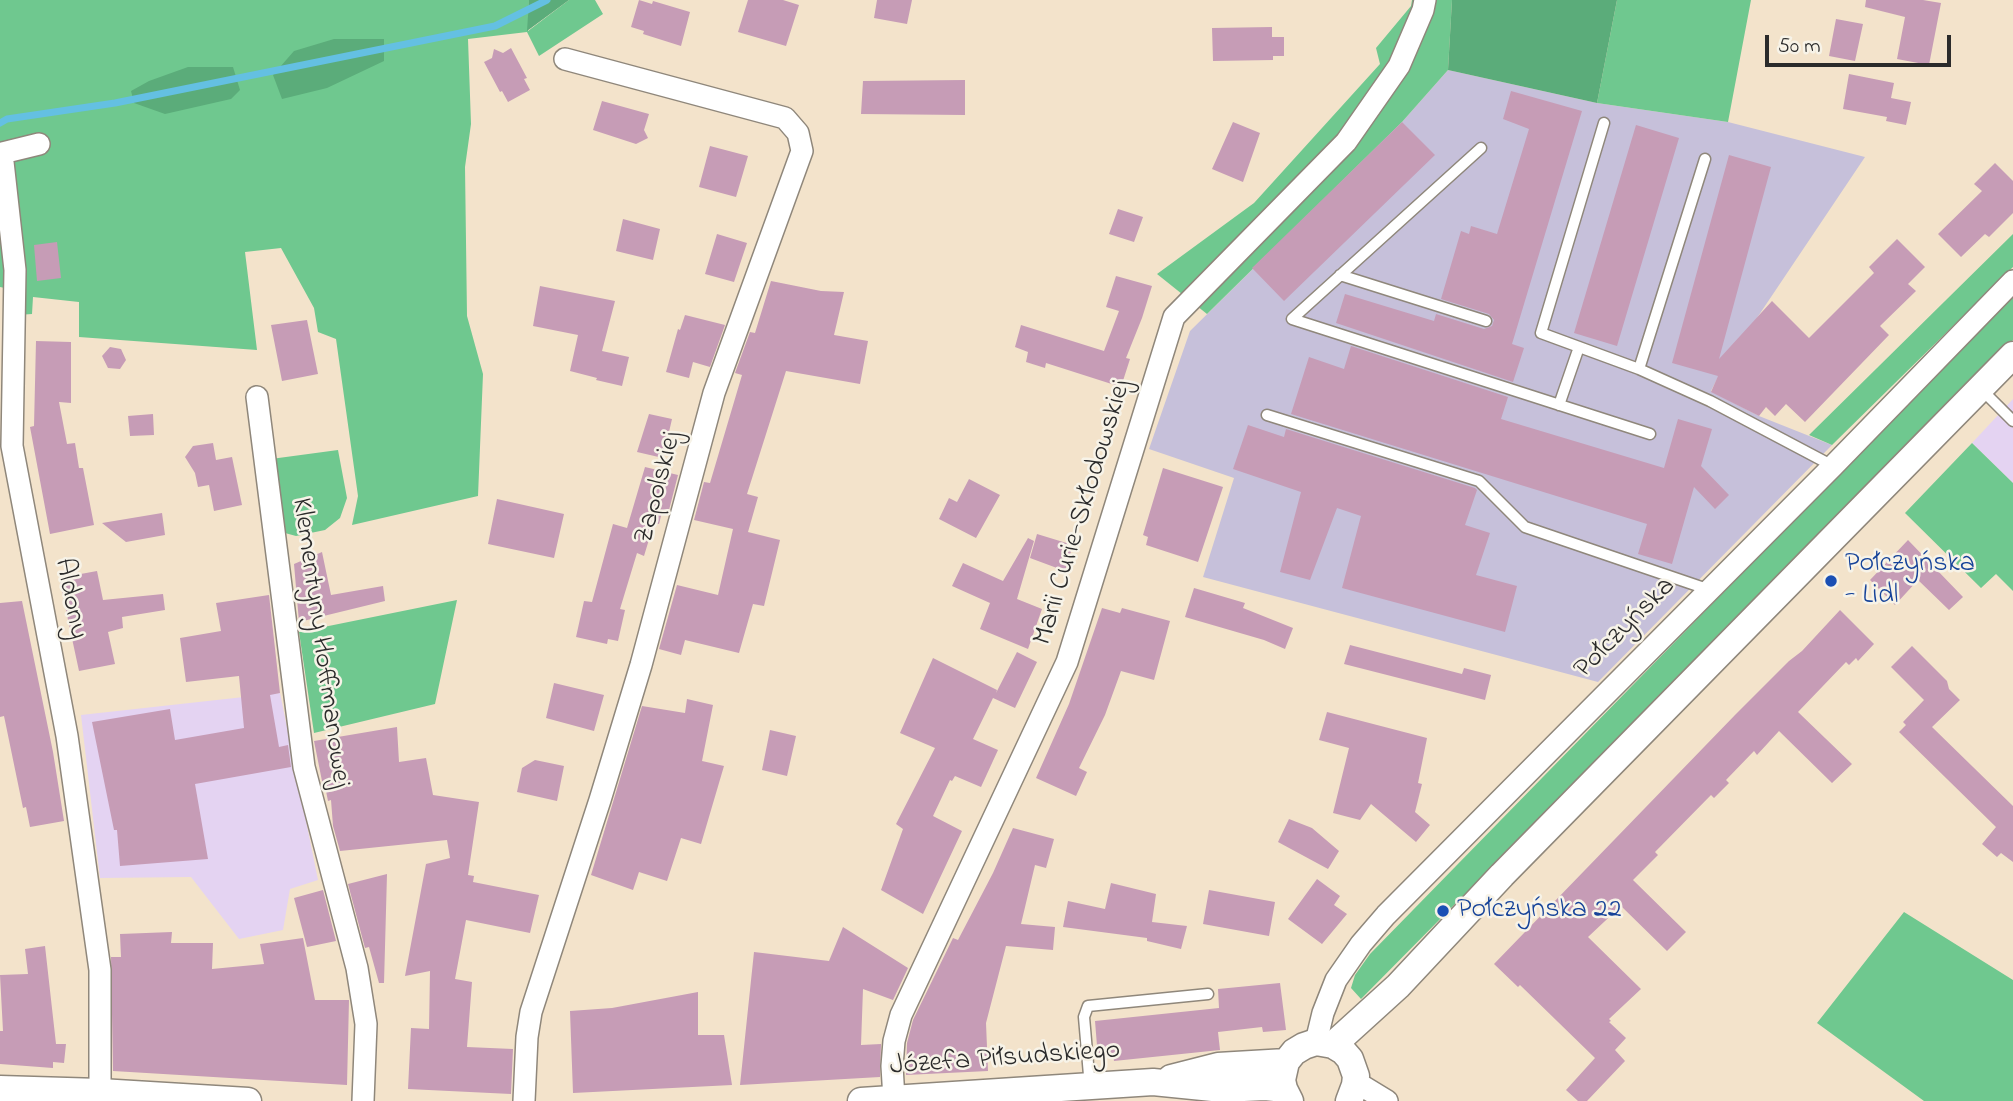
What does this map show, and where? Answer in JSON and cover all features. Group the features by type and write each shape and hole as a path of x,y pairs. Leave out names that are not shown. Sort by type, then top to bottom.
{"street":[{"name":"Marii Curie-Skłodowskiej","path":"894,1099 894,1041 901,1015 1067,662 1174,317 1346,142 1399,66 1425,0"},
{"name":"Zapolskiej","path":"524,1101 531,1012 641,665 714,393 802,151 798,133 785,118 565,59"},
{"name":"Aldony","path":"39,144 2,153 15,270 12,446 67,736 100,970 100,1092"},
{"name":"Połczyńska","path":"1333,1049 1323,1013 1336,980 1374,929 2013,281"},
{"path":"1333,1049 1398,986 1507,869 2013,355"},
{"name":"Klementyny Hoffmanowej","path":"257,397 304,767 357,968 366,1024 363,1101"},
{"path":"1287,1095 1282,1080 1286,1062 1304,1045 1333,1049 1354,1068 1352,1093"},
{"name":"Józefa Piłsudskiego","path":"861,1101 1153,1082 1218,1066 1286,1062"},
{"name":"Józefa Piłsudskiego","path":"1153,1082 1222,1088 1265,1087 1287,1095"},
{"path":"1352,1093 1364,1087 1387,1101"},
{"path":"0,1088 248,1101"}],"lane":[{"path":"1604,123 1541,333 1639,369 1710,401 1833,466"},
{"path":"1481,148 1292,319 1650,434"},
{"path":"1639,369 1705,159"},
{"path":"1340,275 1486,321"},
{"path":"1559,405 1579,347"},
{"path":"1980,388 2013,421"},
{"path":"1266,415 1479,481 1525,527 1710,590"},
{"path":"1090,1087 1084,1017 1088,1006 1208,995"}],"shaded area":[{"path":"1448,70 1597,103 1728,122 1865,157 1720,373 1711,391 1759,416 1832,445 1598,682 1203,577 1234,478 1149,449 1190,331 1402,122"},
{"path":"2013,399 2013,483 1972,443"},
{"path":"280,693 318,880 290,889 283,930 239,939 191,877 100,878 81,715"}],"green space":[{"path":"0,0 529,0 528,31 569,0 595,0 603,14 539,56 527,32 468,39 471,124 465,167 467,316 483,374 478,496 352,525 358,496 336,339 318,332 314,308 281,248 245,252 257,350 79,337 79,302 33,297 32,314 3,316 5,288 0,287"},
{"path":"529,0 569,0 527,31"},
{"path":"1412,0 1452,0 1448,70 1402,122 1207,314 1157,274 1254,203 1380,64 1376,48 1411,6"},
{"path":"1452,0 1617,0 1597,103 1448,70"},
{"path":"1617,0 1751,0 1728,122 1597,103"},
{"path":"334,39 384,39 384,61 327,88 282,99 273,75 294,51"},
{"path":"188,67 233,67 240,90 231,99 165,114 134,103 131,91 149,81"},
{"path":"2013,234 2013,267 1832,445 1809,435"},
{"path":"2013,296 2013,340 1361,999 1351,988 1355,975 1370,954"},
{"path":"1972,443 2013,483 2013,591 1996,574 1981,588 1905,513"},
{"path":"338,450 347,498 340,518 325,530 296,536 285,533 271,459"},
{"path":"457,600 435,704 314,733 299,632"},
{"path":"1904,912 2013,980 2013,1101 1924,1101 1817,1023"}],"building":[{"path":"639,0 652,4 653,1 690,12 681,46 643,34 644,31 631,27"},
{"path":"748,0 783,0 799,5 786,46 738,32"},
{"path":"877,0 912,0 907,24 874,18"},
{"path":"1866,0 1923,0 1941,3 1929,65 1897,59 1905,17 1865,7"},
{"path":"1836,19 1863,24 1855,61 1829,56"},
{"path":"1272,27 1272,37 1284,37 1284,56 1273,56 1273,60 1213,61 1212,28"},
{"path":"511,48 527,78 524,79 530,90 508,102 484,62 492,58 494,49 503,53"},
{"path":"1849,74 1894,83 1891,98 1911,102 1906,125 1886,121 1887,117 1843,109"},
{"path":"965,80 965,115 861,114 863,81"},
{"path":"1511,91 1582,111 1512,344 1524,348 1513,382 1336,323 1345,294 1434,321 1436,314 1484,329 1492,326 1494,320 1489,314 1441,299 1461,231 1469,234 1471,226 1497,234 1529,129 1503,119"},
{"path":"602,101 649,114 644,130 648,138 636,144 593,130"},
{"path":"1233,122 1260,133 1243,182 1212,169"},
{"path":"1402,122 1435,155 1284,301 1252,268"},
{"path":"1636,125 1679,138 1617,346 1574,333"},
{"path":"710,146 748,156 736,197 699,187"},
{"path":"1729,155 1771,167 1719,359 1772,301 1809,338 1874,273 1869,267 1897,239 1925,267 1908,284 1916,291 1880,326 1889,335 1805,422 1786,404 1775,416 1766,407 1759,416 1711,392 1718,376 1672,363"},
{"path":"1995,163 2013,181 2013,213 1989,237 1985,234 1961,257 1938,234 1982,191 1974,184"},
{"path":"1118,209 1143,217 1134,242 1109,234"},
{"path":"623,219 660,229 653,260 616,251"},
{"path":"717,234 747,243 734,282 705,274"},
{"path":"57,242 61,278 37,281 34,245"},
{"path":"1116,276 1152,286 1126,358 1130,359 1121,387 1046,363 1045,368 1026,362 1028,352 1015,347 1021,325 1104,351 1119,311 1106,307"},
{"path":"771,281 821,291 844,292 834,335 868,341 860,384 786,371 747,494 758,497 748,532 780,540 764,606 753,604 739,653 685,640 681,655 659,649 677,585 718,595 733,529 694,520 704,482 710,483 742,375 735,373 750,332 755,333"},
{"path":"540,286 615,301 602,351 629,357 622,386 570,371 578,335 533,326"},
{"path":"685,315 725,325 710,367 693,362 689,378 666,372 678,329 680,330"},
{"path":"307,320 318,374 282,381 271,325"},
{"path":"36,341 71,342 71,403 59,402 67,444 75,443 79,468 83,468 94,525 50,534 30,427 34,426"},
{"path":"1351,346 1508,397 1501,419 1664,468 1678,419 1712,429 1701,466 1729,495 1715,509 1694,487 1672,564 1638,554 1647,524 1291,414 1309,357 1344,369"},
{"path":"110,347 121,349 126,360 120,369 108,368 102,356"},
{"path":"153,414 154,435 130,436 128,416"},
{"path":"649,414 672,419 663,458 637,452"},
{"path":"1248,425 1284,437 1286,429 1475,488 1477,490 1465,525 1490,533 1476,575 1517,586 1505,632 1342,588 1361,516 1337,508 1310,580 1280,572 1301,492 1233,469"},
{"path":"213,443 216,460 232,457 242,505 214,511 209,485 198,487 195,473 185,457 193,446"},
{"path":"645,467 678,475 668,514 662,512 659,524 654,523 644,556 637,553 620,609 625,610 618,641 608,639 607,644 576,637 584,601 592,602 613,524 627,528"},
{"path":"1163,468 1223,487 1198,562 1146,545 1148,537 1143,535"},
{"path":"969,479 1000,495 976,538 939,519 949,498 957,502"},
{"path":"497,499 564,514 554,558 488,544"},
{"path":"162,513 165,535 126,542 102,523"},
{"path":"1037,534 1073,545 1065,571 1030,558"},
{"path":"1028,538 1034,541 1017,599 1042,609 1028,649 980,629 990,603 952,586 963,563 1003,581"},
{"path":"1908,540 1963,597 1949,610 1918,580 1895,605 1870,580"},
{"path":"322,552 331,595 383,586 385,601 299,622 294,564"},
{"path":"97,571 103,600 163,594 165,610 122,617 123,628 108,632 115,664 79,671 59,578"},
{"path":"1194,588 1245,603 1243,608 1293,628 1285,649 1264,640 1185,617"},
{"path":"269,595 280,693 270,695 279,747 288,745 291,767 195,784 208,859 120,866 117,830 114,830 92,722 170,709 175,740 244,728 239,676 186,682 180,638 221,631 216,603"},
{"path":"22,601 53,752 64,821 30,827 26,807 23,808 4,716 0,717 0,603"},
{"path":"1102,608 1120,613 1122,608 1170,621 1154,680 1121,671 1105,715 1079,768 1087,772 1076,796 1036,778 1069,704"},
{"path":"1840,610 1874,644 1858,661 1856,658 1849,665 1846,662 1798,712 1852,764 1832,783 1779,731 1757,755 1754,751 1726,780 1729,783 1714,798 1711,795 1655,852 1658,855 1633,880 1686,932 1667,951 1621,906 1588,937 1641,989 1609,1019 1626,1038 1615,1050 1625,1061 1587,1101 1578,1101 1566,1090 1595,1058 1520,985 1518,987 1494,964"},
{"path":"1350,645 1462,674 1464,668 1491,675 1485,700 1344,664"},
{"path":"1912,646 1947,681 1949,689 1960,700 1932,727 2013,806 2013,862 2001,853 1997,857 1982,844 1996,827 1899,732 1906,725 1903,722 1924,700 1891,667"},
{"path":"1017,652 1037,662 1015,708 993,698 973,739 998,750 981,787 955,776 950,780 933,816 962,831 923,914 881,890 903,829 896,824 935,748 900,733 933,658 997,690 996,693"},
{"path":"554,683 604,695 594,731 546,718"},
{"path":"687,699 713,705 702,761 724,766 701,844 681,838 667,881 639,872 633,890 591,875 642,706 685,713"},
{"path":"1327,712 1427,738 1418,783 1422,784 1415,812 1430,825 1416,842 1371,804 1360,820 1333,813 1349,748 1319,740"},
{"path":"397,727 399,762 426,758 433,795 479,802 468,875 474,876 473,882 539,895 530,933 466,920 455,979 472,982 467,1047 513,1049 511,1094 408,1089 411,1028 429,1029 430,971 405,976 426,864 450,858 447,840 340,851 333,826 331,800 328,801 323,786 314,741"},
{"path":"770,730 796,736 787,776 762,770"},
{"path":"535,760 564,766 557,801 517,792 522,768"},
{"path":"1289,819 1312,828 1339,851 1328,869 1278,842"},
{"path":"1013,828 1054,839 1046,868 1035,865 1021,924 1055,927 1053,950 1006,946 986,1023 988,1071 906,1075 907,1043 913,1020 953,938 958,940 993,873"},
{"path":"387,874 384,983 379,983 369,947 365,948 348,884"},
{"path":"1317,879 1340,896 1334,905 1347,914 1322,944 1288,919"},
{"path":"1111,883 1156,894 1152,922 1187,926 1181,949 1147,941 1147,938 1063,927 1068,901 1105,909"},
{"path":"323,890 336,941 307,947 294,898"},
{"path":"1209,890 1275,902 1269,936 1203,924"},
{"path":"843,927 908,968 893,1000 863,989 861,1045 881,1044 880,1077 740,1085 754,952 829,961"},
{"path":"172,932 171,943 213,943 212,969 264,964 260,944 303,938 315,1000 349,1000 347,1085 113,1071 111,957 121,957 120,934"},
{"path":"45,946 56,1044 66,1044 64,1063 53,1062 53,1068 0,1064 0,1031 3,1031 0,975 28,974 25,949"},
{"path":"1280,983 1286,1030 1263,1032 1262,1027 1218,1032 1220,1050 1114,1061 1113,1056 1098,1058 1095,1021 1219,1008 1218,989"},
{"path":"698,992 698,1035 724,1035 732,1085 573,1093 570,1011 612,1008"}],"waterway":[{"path":"0,123 7,119 115,103 495,26 547,0"}],"place":[{"name":"Połczyńska - Lidl","path":"1831,581"},
{"name":"Połczyńska 22","path":"1443,911"}]}
